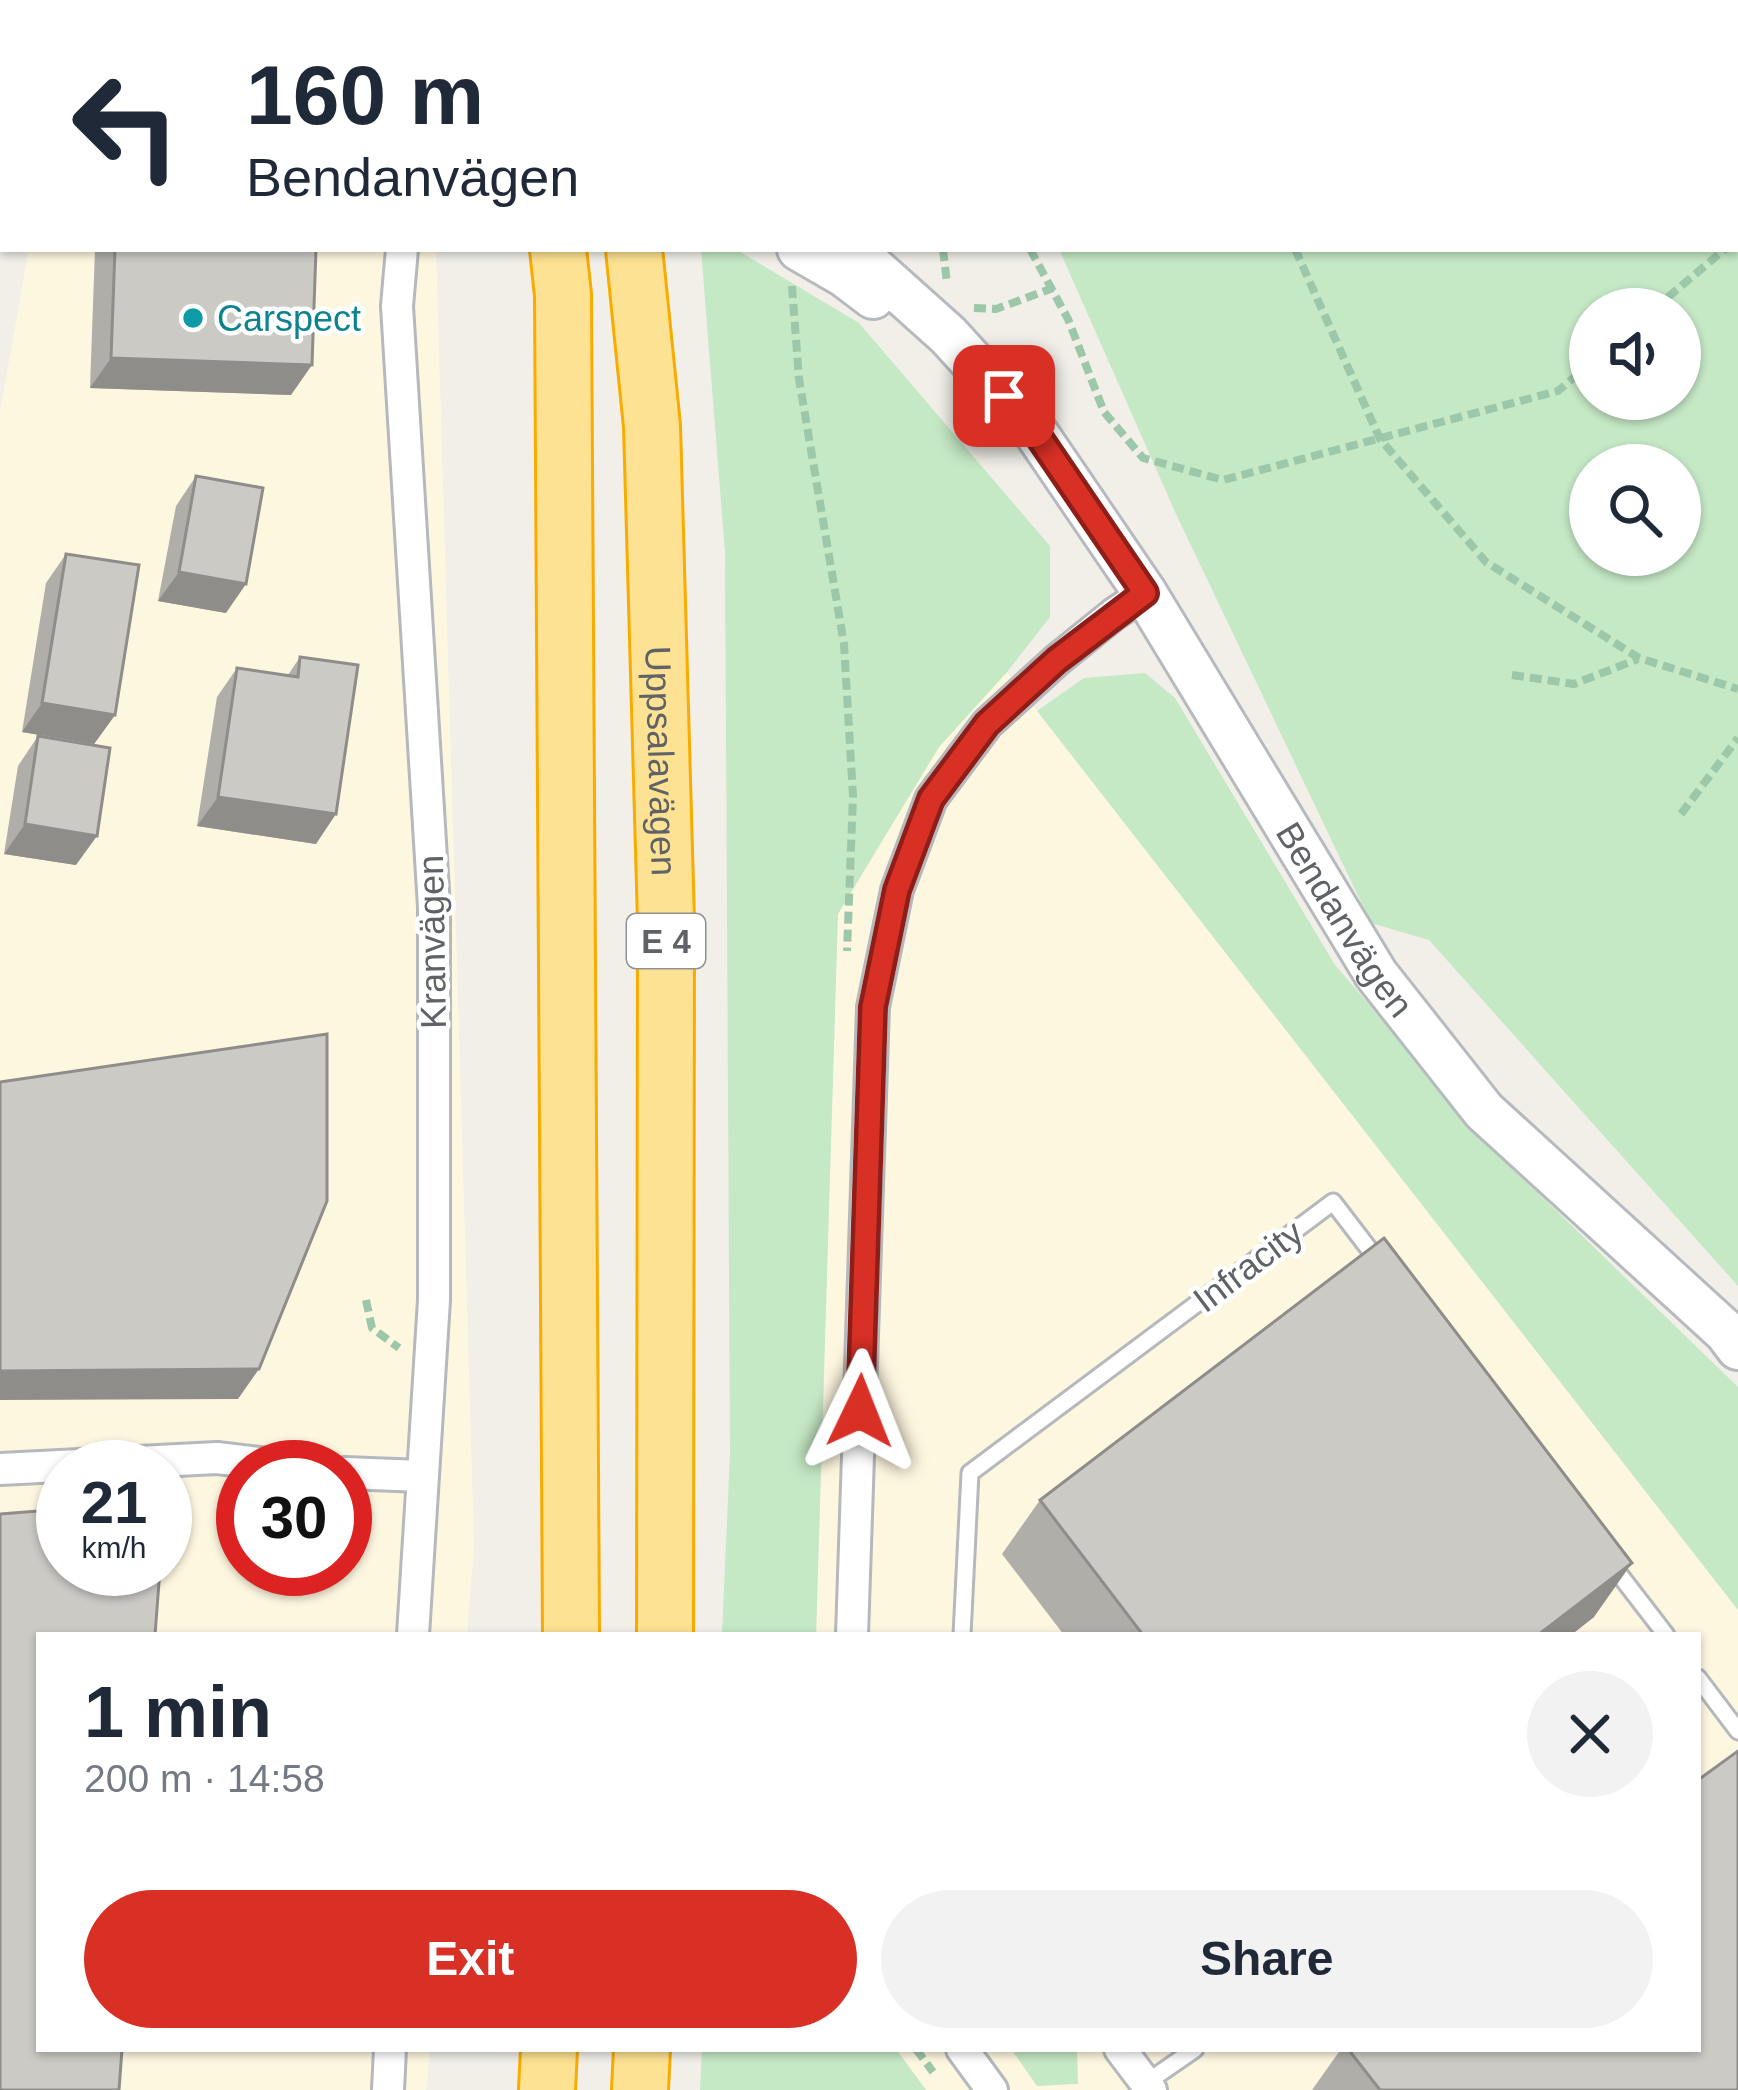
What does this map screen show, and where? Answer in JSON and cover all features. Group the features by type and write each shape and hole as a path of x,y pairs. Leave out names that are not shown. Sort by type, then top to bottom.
{"highway":[{"path":"558,252 563,319 571,1632"},
{"name":"Uppsalavägen","path":"634,252 652,426 665,921 665,1632"},
{"path":"548,2090 550,2052"},
{"path":"640,2090 642,2052"}],"street":[{"name":"Kranvägen","path":"402,252 397,306 434,907 434,1300 413,1632"},
{"name":"Bendanvägen","path":"795,262 852,259 948,334 1032,427 1145,593 1376,974 1484,1111 1663,1273 1738,1348"},
{"path":"852,1632 873,1007 897,890 931,799 987,724 1057,660 1145,593"},
{"path":"0,1469 216,1458"},
{"path":"372,1474 422,1476"},
{"path":"388,2090 390,2052"},
{"path":"964,2052 992,2090"},
{"path":"1122,2052 1144,2088"}],"lane":[{"name":"Infracity","path":"962,1632 970,1473 1333,1202 1391,1278"},
{"path":"1594,1541 1664,1632"},
{"path":"1701,1682 1738,1731"},
{"path":"1144,2088 1191,2052"}],"path":[{"path":"940,294 949,280 944,252"},
{"path":"1032,252 1068,320 1104,412 1143,458 1223,480 1558,391 1569,382"},
{"path":"1296,252 1380,439 1486,562 1640,658 1738,689"},
{"path":"1679,288 1721,252"},
{"path":"795,262 800,379 844,644 853,796 847,960"},
{"path":"1511,675 1574,684 1640,658"},
{"path":"1681,814 1738,738"},
{"path":"366,1300 372,1328 402,1350"}],"shaded area":[{"path":"28,252 436,252 474,1545 467,1632 36,1632 36,2052 430,2052 426,2090 0,2090 0,412"},
{"path":"1007,672 1738,1610 1738,2090 926,2090 898,2052 1701,2052 1701,1632 816,1632 838,914 939,747"}],"green space":[{"path":"701,252 740,252 859,323 1050,546 1050,617 939,747 838,914 816,1632 722,1632 730,1453 725,552"},
{"path":"1060,252 1738,252 1738,1286 1429,940 1371,923 1176,514"},
{"path":"1145,673 1175,698 1335,965 1503,1159 1738,1387 1738,1610 1037,711 1084,678"},
{"path":"702,2052 898,2052 926,2090 700,2090"},
{"path":"1013,2052 1077,2052 1078,2084 1037,2086"}],"building":[{"name":"Carspect","path":"115,252 316,252 312,365 111,358"},
{"path":"196,476 263,488 246,584 179,572"},
{"path":"66,554 139,565 115,715 42,703"},
{"path":"300,657 358,665 336,814 218,797 237,668 298,677"},
{"path":"38,736 110,748 97,836 25,824"},
{"path":"327,1034 327,1201 259,1369 0,1371 0,1082"},
{"path":"1384,1238 1632,1563 1542,1632 1141,1632 1040,1500"},
{"path":"36,1511 36,1596 158,1596 155,1632 36,1632 36,2052 122,2052 119,2090 0,2090 0,1514"},
{"path":"1738,1751 1738,2090 1380,2090 1350,2052 1701,2052 1701,1778"}],"place":[{"name":"Carspect","path":"193,318"}],"route":[{"path":"860,1411 873,1007 897,890 931,799 987,724 1057,660 1145,593 1032,427 1004,396"}]}
